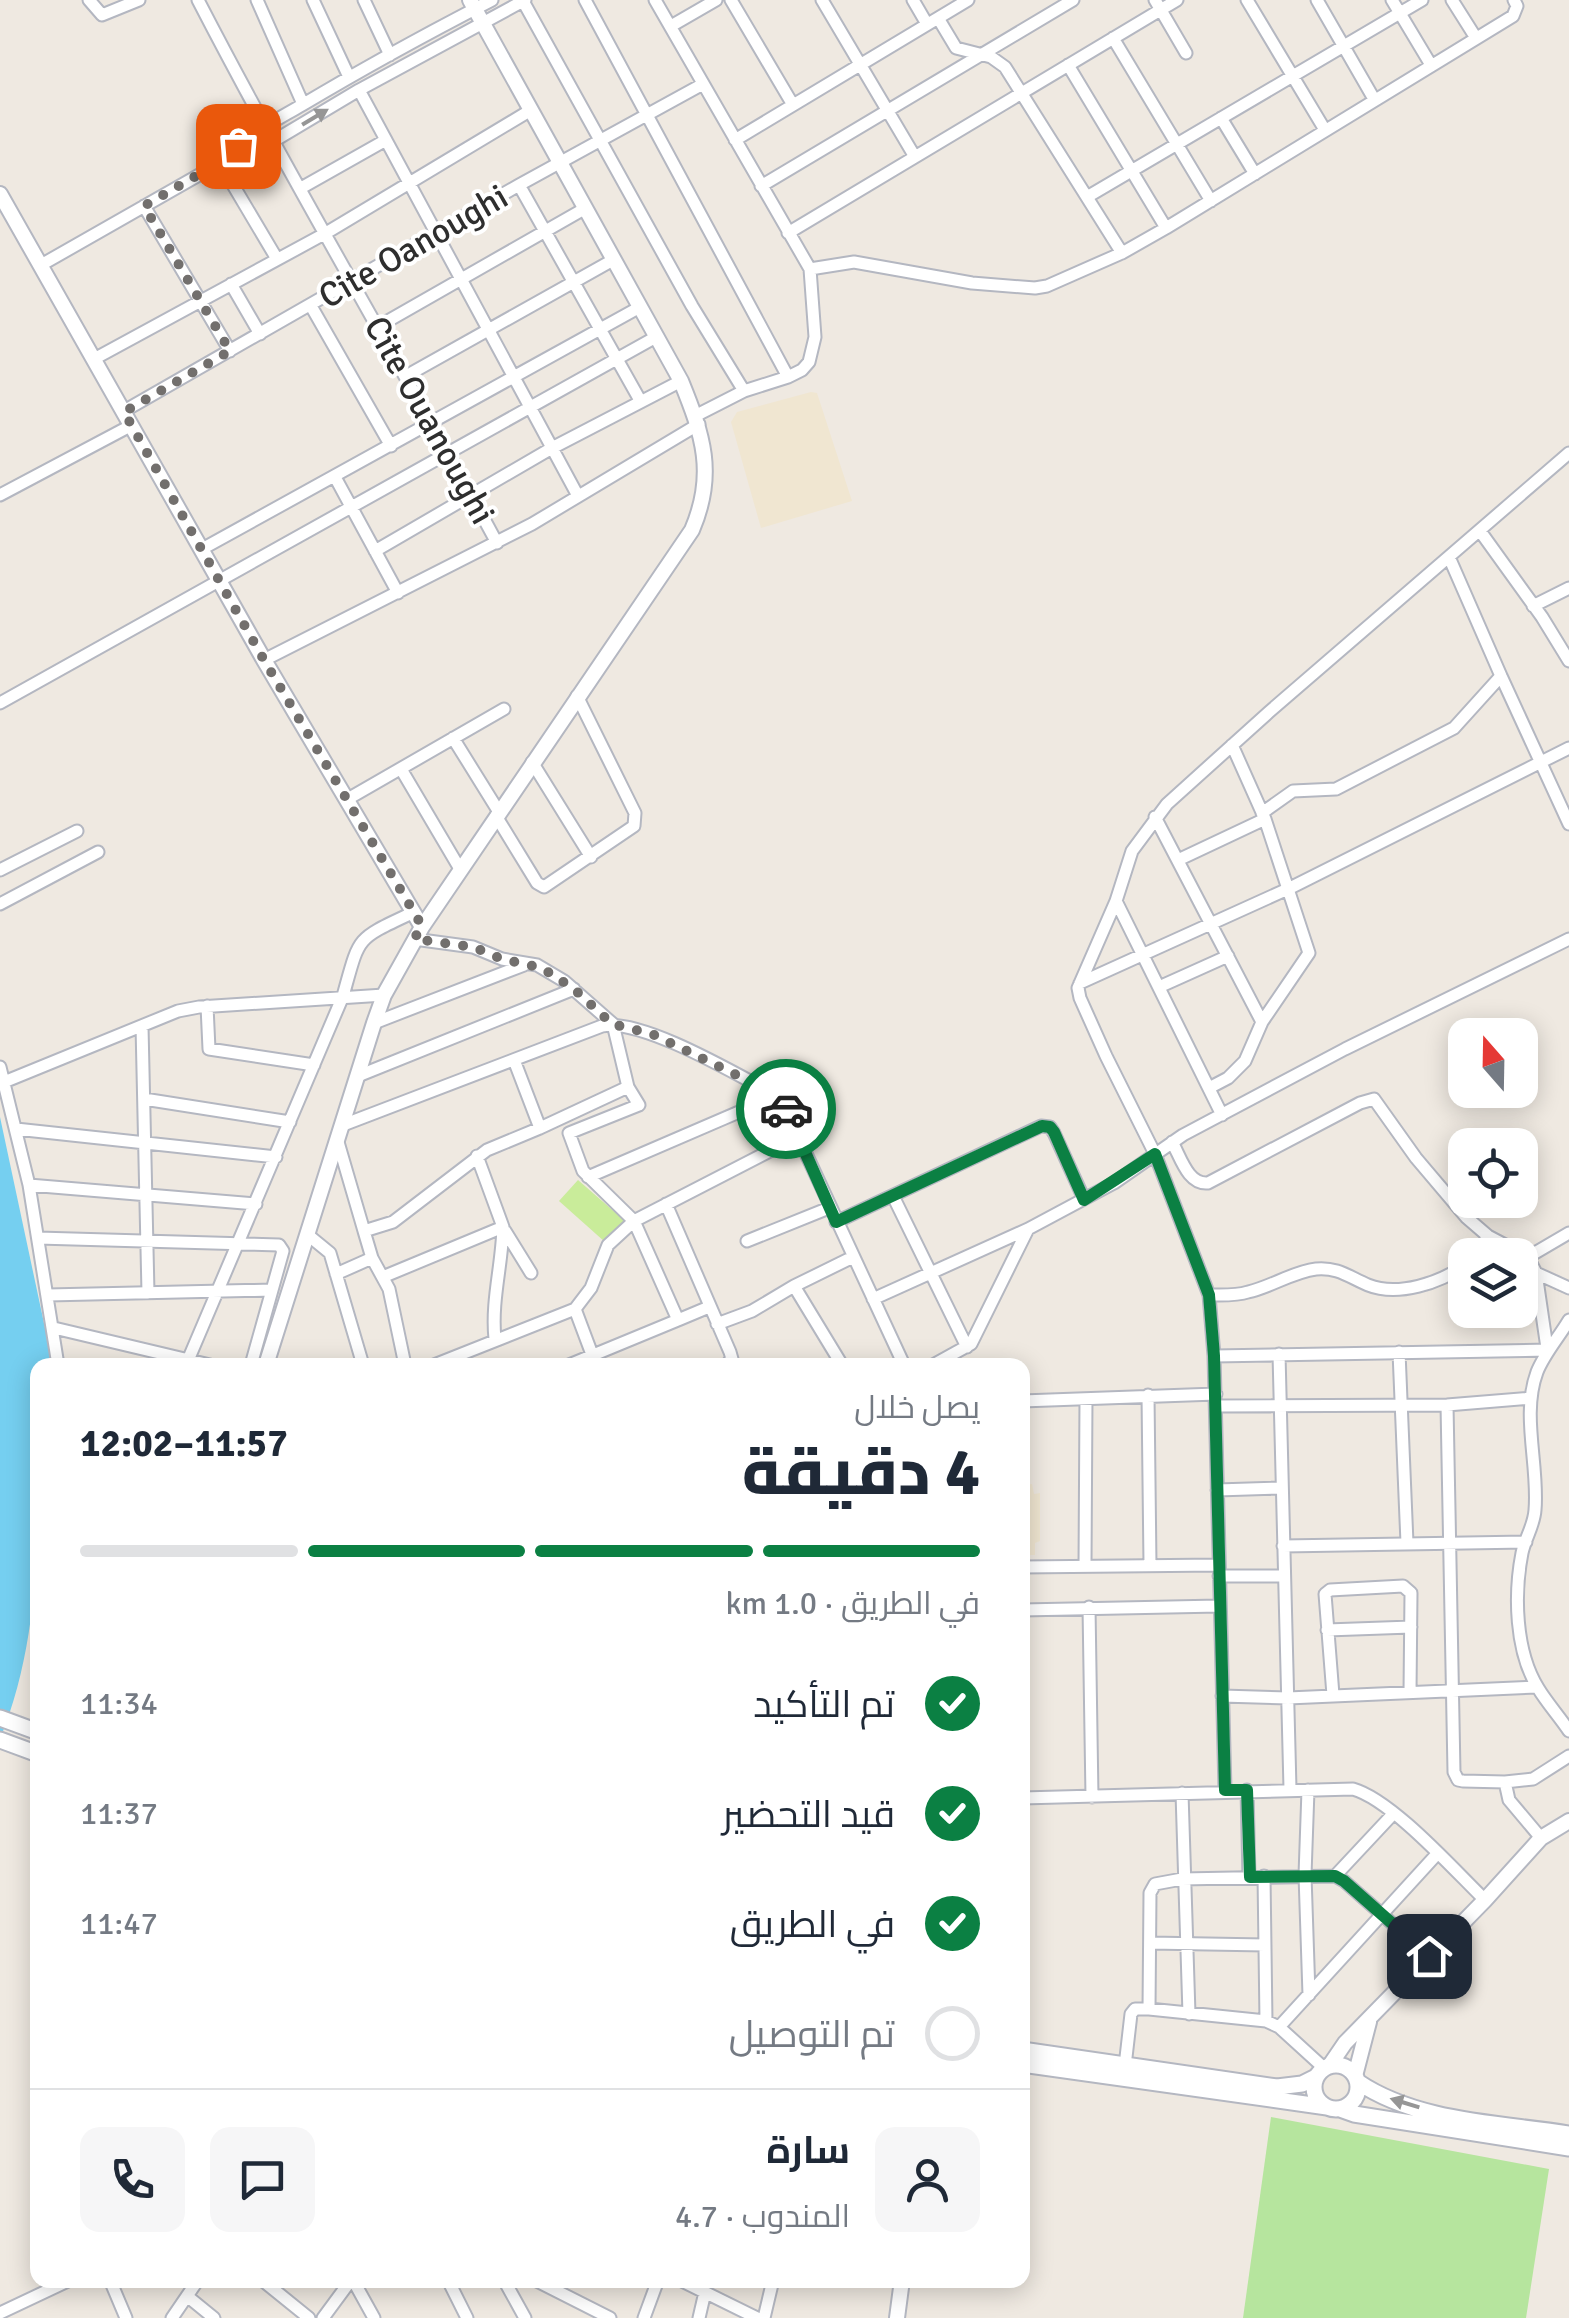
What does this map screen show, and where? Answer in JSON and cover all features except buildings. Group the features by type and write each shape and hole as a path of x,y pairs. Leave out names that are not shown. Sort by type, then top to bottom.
{"main road":[{"path":"0,1718 30,1729"},
{"path":"0,1740 30,1751"},
{"path":"1030,2051 1277,2087 1302,2084 1324,2070 1344,2066 1372,2092 1434,2112 1569,2134"},
{"path":"1030,2065 1334,2108 1569,2148"},
{"path":"1324,2070 1316,2098 1334,2108 1352,2102 1356,2079"}],"street":[{"path":"88,0 98,14 105,15 139,0"},
{"name":"Cite Ouanoughi","path":"198,0 264,128 354,281 497,543"},
{"path":"256,0 304,104"},
{"path":"314,0 348,77"},
{"path":"364,0 390,55"},
{"path":"224,161 264,128 348,77 472,5 492,0"},
{"path":"586,0 788,377"},
{"path":"264,660 497,543 744,391 788,377 809,362 815,337 810,268 654,0"},
{"path":"671,26 716,0"},
{"path":"732,0 793,105"},
{"path":"822,0 915,157"},
{"path":"913,0 956,48 1000,62 1024,92 1122,252"},
{"path":"735,140 968,0"},
{"path":"761,186 1074,0"},
{"path":"788,233 1113,38 1158,5 1177,0"},
{"path":"1247,0 1324,130"},
{"path":"1317,0 1374,98"},
{"path":"1392,0 1431,65"},
{"path":"1087,197 1422,0"},
{"path":"1452,0 1476,38"},
{"path":"810,268 862,262 972,284 1035,288 1066,279 1166,228 1513,16 1517,6 1514,0"},
{"path":"41,265 224,161 272,142 524,1 692,306 744,391"},
{"path":"268,1358 384,995 460,869 692,530 705,493 707,474 697,420 681,381 472,5"},
{"path":"1158,5 1186,53"},
{"path":"1113,38 1211,201"},
{"path":"1068,65 1166,228"},
{"name":"Cite Oanoughi","path":"0,495 230,351 519,184 704,84"},
{"path":"359,90 578,496"},
{"path":"94,359 326,232 531,110"},
{"path":"1221,118 1255,174"},
{"path":"301,188 386,140"},
{"path":"224,161 278,259"},
{"path":"519,184 641,402"},
{"path":"0,194 412,913 418,933"},
{"path":"144,206 230,351"},
{"path":"379,326 584,209"},
{"path":"406,376 613,260"},
{"path":"231,284 260,334"},
{"path":"311,306 392,446"},
{"path":"202,549 640,307"},
{"path":"0,703 656,337"},
{"path":"375,550 552,448 681,381"},
{"path":"1225,1790 1216,1400 1209,1295 1155,1154 1080,998 1080,983 1116,901 1132,851 1155,817 1232,745 1569,453"},
{"path":"334,477 398,593"},
{"path":"1480,531 1569,661"},
{"path":"1449,557 1569,824"},
{"path":"1532,606 1569,588"},
{"path":"1178,860 1264,816 1294,791 1336,789 1454,728 1501,676"},
{"path":"452,738 540,886 550,885 628,832 636,820 577,696"},
{"path":"346,800 504,709"},
{"path":"1209,1088 1238,1071 1262,1022 1309,953 1264,816 1232,745"},
{"path":"1080,983 1290,888 1569,748"},
{"path":"532,762 591,857"},
{"path":"401,769 460,869"},
{"path":"1155,817 1262,1022"},
{"path":"0,870 77,831"},
{"path":"0,904 98,852"},
{"path":"1116,901 1222,1115"},
{"path":"190,1358 343,996 361,942 376,929 412,913"},
{"path":"418,933 542,968 574,989 612,1024 628,1088 639,1105 570,1133"},
{"path":"873,1299 1028,1229 1084,1200 1172,1142 1344,1049 1569,940"},
{"path":"1159,987 1228,956"},
{"path":"374,1022 528,964"},
{"path":"358,1076 574,989"},
{"path":"4,1082 178,1012 207,1006 384,995"},
{"path":"207,1006 209,1049 314,1065"},
{"path":"343,1125 588,1030 612,1024 652,1034 776,1096 784,1104 901,1358"},
{"path":"142,1026 148,1293"},
{"path":"514,1060 540,1128"},
{"path":"0,1067 29,1185 57,1358"},
{"path":"364,1231 393,1222 477,1156 628,1088"},
{"path":"588,1178 776,1096"},
{"path":"144,1099 290,1122"},
{"path":"1172,1142 1193,1180 1208,1183 1374,1099 1450,1199 1492,1238"},
{"path":"565,1118 579,1163 588,1178 634,1221 678,1320"},
{"path":"836,1222 1046,1126 1054,1132 1084,1200"},
{"path":"16,1129 276,1156"},
{"path":"450,1358 575,1309 591,1288 608,1245 634,1221 799,1136"},
{"path":"338,1142 372,1258 385,1276 404,1358"},
{"path":"477,1156 503,1228 530,1273"},
{"path":"29,1185 256,1204"},
{"path":"893,1196 967,1347"},
{"path":"666,1204 732,1358"},
{"path":"747,1241 829,1208"},
{"path":"385,1276 503,1228"},
{"path":"495,1338 493,1302 501,1269 503,1228"},
{"path":"946,1358 967,1347 1028,1229"},
{"path":"1538,1251 1569,1233"},
{"path":"308,1235 327,1248 361,1358"},
{"path":"38,1238 279,1244 282,1248 253,1358"},
{"path":"717,1324 752,1311 853,1257"},
{"path":"336,1274 372,1258"},
{"path":"1209,1295 1249,1292 1320,1269 1349,1274 1368,1285 1384,1288 1438,1282 1448,1276"},
{"path":"1538,1274 1569,1288"},
{"path":"1538,1285 1549,1349"},
{"path":"794,1286 838,1358"},
{"path":"48,1294 272,1290"},
{"path":"598,1358 709,1307"},
{"path":"575,1309 593,1358"},
{"path":"1567,1729 1537,1686 1522,1649 1519,1622 1521,1560 1536,1508 1532,1398 1539,1368 1569,1320"},
{"path":"54,1328 172,1358"},
{"path":"1214,1356 1549,1349"},
{"path":"1400,1352 1406,1543"},
{"path":"1278,1354 1290,1790"},
{"path":"1030,1401 1148,1394 1279,1406 1447,1404 1532,1398"},
{"path":"1148,1394 1150,1566"},
{"path":"1086,1399 1086,1566"},
{"path":"1447,1404 1455,1777 1463,1782 1534,1779 1569,1756"},
{"path":"1218,1490 1281,1488"},
{"path":"1283,1546 1526,1542"},
{"path":"1030,1567 1150,1566 1284,1576"},
{"path":"1333,1694 1327,1592 1403,1586 1411,1593 1410,1692"},
{"path":"1030,1610 1220,1606"},
{"path":"1089,1607 1092,1797"},
{"path":"1328,1630 1411,1628"},
{"path":"1222,1696 1288,1698 1537,1686"},
{"path":"1505,1782 1510,1800 1541,1838"},
{"path":"1030,1798 1225,1790 1364,1792 1485,1900"},
{"path":"1247,1790 1250,1877"},
{"path":"1308,1790 1309,1995"},
{"path":"1182,1792 1188,2014"},
{"path":"1335,1876 1393,1814"},
{"path":"1125,2066 1131,2014 1135,2009 1149,2009 1266,2021 1279,2027 1324,2070 1345,2043 1541,1838 1569,1821"},
{"path":"1279,2027 1437,1854"},
{"path":"1264,1876 1266,2021"},
{"path":"1149,2009 1151,1888 1159,1882 1335,1876 1429,1956"},
{"path":"1150,1943 1265,1945"},
{"path":"1356,2079 1372,2017"},
{"path":"0,2313 53,2288"},
{"path":"113,2288 126,2318"},
{"path":"172,2318 192,2288"},
{"path":"272,2288 310,2318"},
{"path":"322,2318 346,2288"},
{"path":"357,2288 374,2318"},
{"path":"452,2288 467,2318"},
{"path":"508,2288 525,2318"},
{"path":"551,2288 610,2318"},
{"path":"644,2318 655,2288"},
{"path":"697,2288 761,2318 770,2288"},
{"path":"897,2318 901,2288"},
{"path":"699,2318 705,2292"},
{"path":"187,2296 214,2318"}],"shaded area":[{"path":"817,393 852,501 761,528 731,422 737,412"},
{"path":"1030,1484 1034,1494 1040,1493 1040,1541 1035,1543 1035,1555 1030,1555"}],"green space":[{"path":"578,1180 625,1221 605,1242 559,1201"},
{"path":"1271,2117 1549,2169 1526,2318 1243,2318"}],"water":[{"path":"0,1117 51,1356 30,1358 30,1622 15,1694 0,1739"}],"way so far":[{"path":"238,146 227,158 144,206 230,351 124,412 264,660 422,926 414,939 473,947 502,959 537,965 564,981 612,1024 652,1034 755,1084 778,1098 786,1109"}],"route":[{"path":"786,1109 836,1222 1042,1126 1054,1132 1084,1200 1155,1154 1209,1295 1214,1356 1225,1790 1247,1790 1250,1877 1335,1876 1429,1956"}]}
